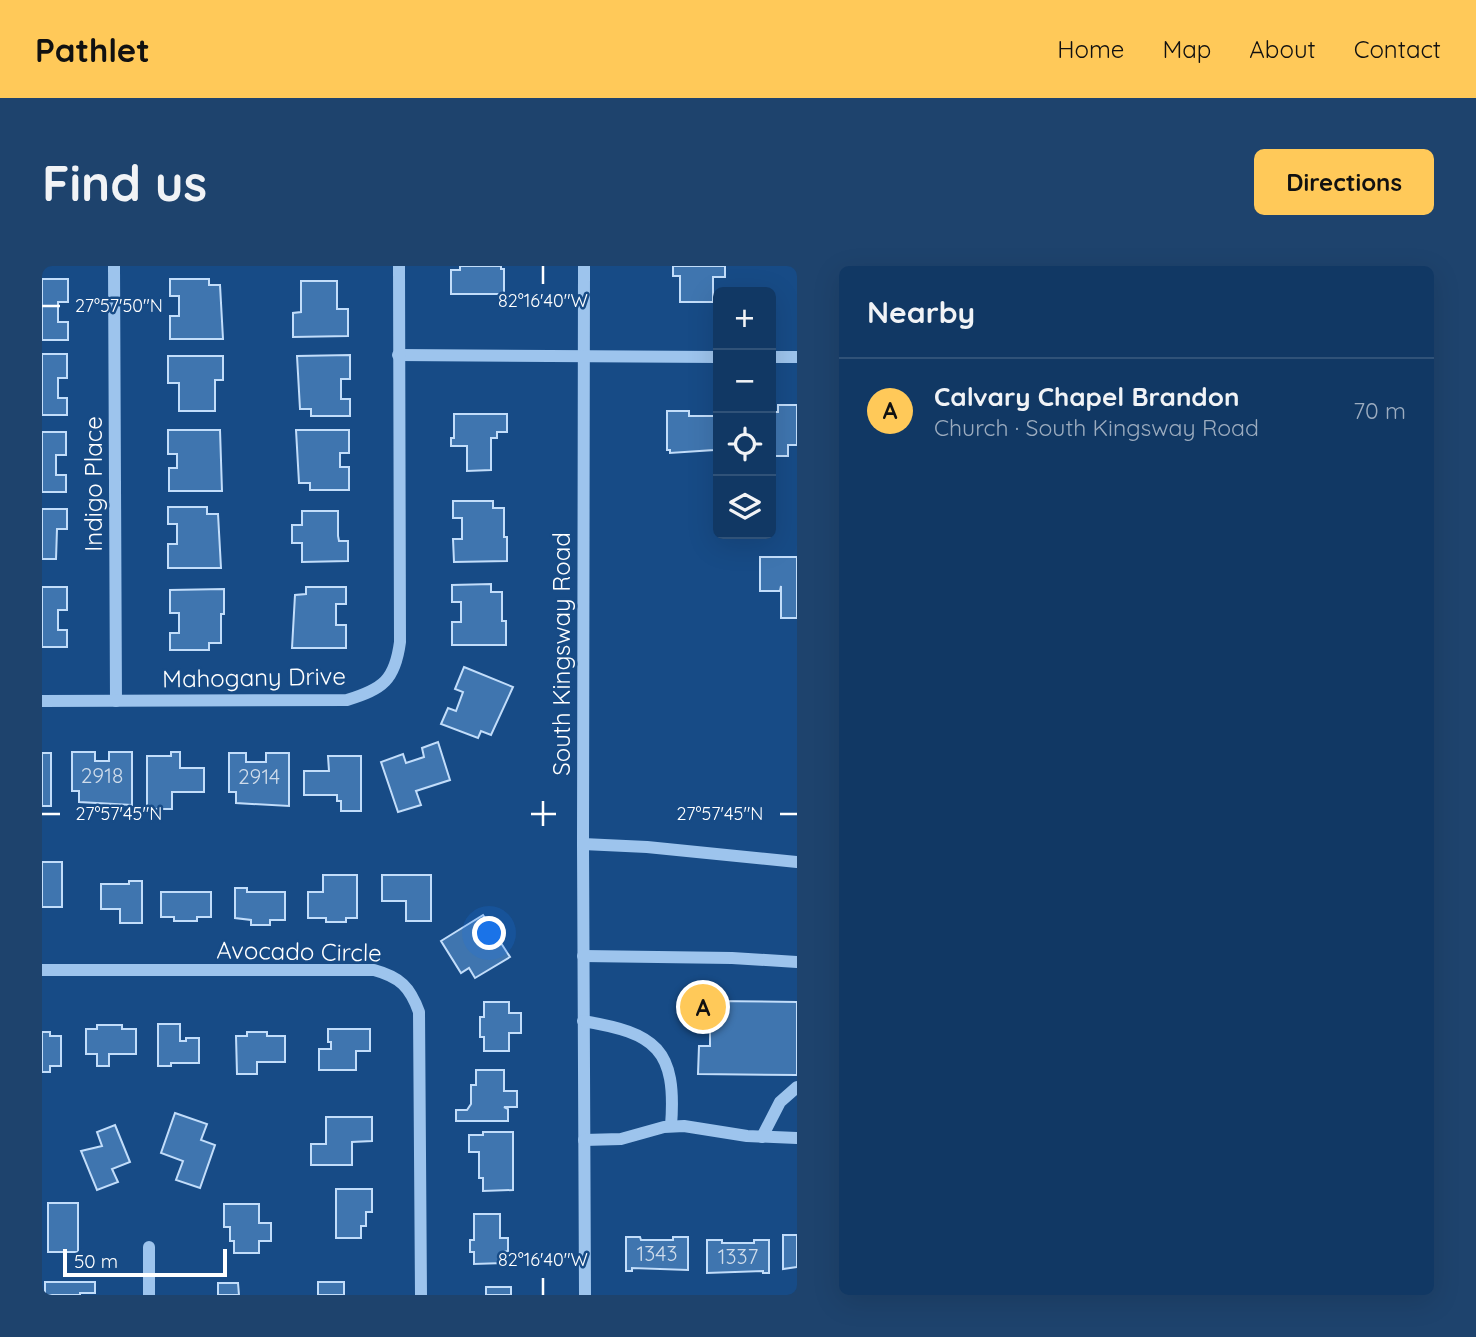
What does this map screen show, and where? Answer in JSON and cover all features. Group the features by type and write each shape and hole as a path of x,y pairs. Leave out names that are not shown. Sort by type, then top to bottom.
{"street":[{"name":"Indigo Place","path":"114,266 116,701"},
{"name":"Mahogany Drive","path":"42,702 347,700 370,693 387,681 397,663 400,642 399,266"},
{"name":"South Kingsway Road","path":"584,266 585,1295"},
{"path":"398,355 713,357"},
{"path":"776,357 797,357"},
{"path":"583,844 647,847 797,862"},
{"path":"583,956 732,958 797,962"},
{"name":"Avocado Circle","path":"42,970 374,970 392,975 405,985 414,997 419,1012 421,1295"},
{"path":"583,1021 632,1031 647,1039 659,1051 666,1064 671,1087 671,1126"},
{"path":"762,1137 780,1102 797,1087"},
{"path":"584,1140 621,1139 671,1126 762,1137 797,1138"},
{"path":"149,1247 149,1295"}],"building":[{"path":"460,266 501,266 501,269 504,269 504,294 451,294 451,270 460,270"},
{"path":"673,266 725,266 725,277 713,277 713,302 680,302 680,276 673,276"},
{"path":"42,279 68,279 68,302 58,302 58,322 68,322 68,340 42,340"},
{"path":"170,279 209,279 209,285 220,285 223,339 170,339 170,316 179,316 179,296 170,296"},
{"path":"301,281 337,281 337,309 348,309 348,336 293,337 293,313 301,312"},
{"path":"42,354 67,354 67,378 58,378 58,398 67,398 67,415 42,415"},
{"path":"350,355 350,379 341,379 341,399 350,399 350,416 311,416 311,409 300,409 297,356"},
{"path":"168,356 223,356 223,380 215,380 215,411 179,411 179,383 168,383"},
{"path":"778,405 797,405 797,445 788,445 788,456 776,456"},
{"path":"667,411 689,411 689,416 713,416 713,450 670,453 670,450 667,450"},
{"path":"454,414 507,414 507,432 497,432 497,438 491,438 491,470 467,471 467,446 451,446 451,438 454,438"},
{"path":"168,430 220,430 222,491 169,491 169,468 177,468 177,454 168,454"},
{"path":"296,430 349,430 349,453 340,453 340,467 349,467 349,490 310,490 310,483 299,483"},
{"path":"42,432 66,432 66,455 56,455 56,475 66,475 66,492 42,492"},
{"path":"453,501 493,501 493,508 504,508 507,561 454,562 453,539 462,539 462,518 453,518"},
{"path":"168,507 207,507 207,514 218,514 221,568 168,568 168,544 177,544 177,524 168,524"},
{"path":"42,509 67,509 67,529 57,529 56,559 42,559"},
{"path":"302,511 338,511 339,541 348,541 348,561 302,562 302,543 292,543 292,525 302,525"},
{"path":"760,557 797,557 797,618 781,618 781,586 780,591 760,591"},
{"path":"491,584 491,592 502,592 502,621 506,621 506,645 452,645 452,622 461,622 461,602 452,602 452,585"},
{"path":"42,587 67,587 67,610 58,610 58,630 67,630 67,647 42,647"},
{"path":"306,587 346,587 346,604 336,604 336,625 346,625 346,648 292,648 295,595 306,594"},
{"path":"224,589 221,643 209,643 209,650 170,650 170,633 179,633 179,613 170,613 170,590"},
{"path":"464,667 513,687 491,735 481,731 478,738 441,724 448,708 456,711 463,692 455,689"},
{"path":"438,742 450,780 416,791 421,805 398,812 381,762 403,754 406,763 424,757 422,748"},
{"path":"72,752 95,752 95,761 109,761 109,752 132,752 132,805 79,802 79,791 72,791"},
{"path":"171,752 180,752 180,768 204,768 204,792 172,792 172,809 147,809 147,756 171,756"},
{"path":"42,753 51,753 51,806 42,806"},
{"path":"229,753 246,753 246,762 266,762 266,753 289,753 289,806 236,803 236,792 229,792"},
{"path":"328,756 361,756 361,811 341,811 341,801 337,801 337,795 304,795 304,771 329,771"},
{"path":"42,862 62,862 62,907 42,907"},
{"path":"323,875 357,875 357,918 346,918 346,922 326,922 326,918 308,918 308,892 323,892"},
{"path":"382,875 431,875 431,921 406,921 406,901 382,901"},
{"path":"129,881 142,881 142,923 120,923 120,909 101,909 101,884 129,884"},
{"path":"235,888 247,888 247,892 285,892 285,920 270,920 270,925 251,925 251,920 235,918"},
{"path":"161,892 211,892 211,917 197,917 197,921 174,921 174,917 161,917"},
{"path":"483,915 510,957 475,978 469,968 461,973 441,941"},
{"path":"710,1001 797,1002 797,1075 698,1074 699,1046 710,1046"},
{"path":"484,1002 509,1002 509,1013 521,1013 521,1033 509,1033 509,1051 484,1051 484,1037 480,1037 480,1017 484,1017"},
{"path":"158,1024 180,1024 180,1041 199,1038 199,1063 158,1066"},
{"path":"97,1025 122,1025 122,1029 136,1029 136,1054 109,1054 109,1066 97,1066 97,1054 86,1054 86,1029 97,1029"},
{"path":"328,1029 370,1029 370,1051 356,1051 356,1070 319,1070 319,1049 331,1049"},
{"path":"42,1032 50,1032 50,1036 61,1036 61,1066 50,1066 50,1072 42,1072"},
{"path":"247,1032 285,1036 285,1062 257,1062 257,1074 237,1074 236,1036 247,1036"},
{"path":"476,1070 504,1070 504,1091 517,1091 517,1107 504,1107 508,1109 508,1121 456,1121 456,1110 467,1110 471,1104 471,1085 476,1085"},
{"path":"175,1113 207,1124 201,1140 215,1145 200,1188 176,1180 183,1161 161,1153"},
{"path":"326,1117 372,1117 372,1141 352,1142 352,1165 311,1165 311,1144 326,1144"},
{"path":"115,1125 130,1162 112,1169 118,1182 97,1190 81,1151 102,1146 97,1132"},
{"path":"483,1132 513,1132 513,1190 483,1191 483,1178 479,1178 479,1152 469,1152 469,1135 483,1135"},
{"path":"336,1189 372,1189 372,1212 366,1212 366,1226 361,1226 361,1238 336,1238"},
{"path":"48,1203 78,1203 78,1252 48,1252"},
{"path":"224,1204 259,1204 259,1223 271,1223 271,1241 259,1241 259,1253 234,1253 234,1241 230,1241 230,1227 224,1227"},
{"path":"474,1214 500,1214 500,1238 508,1238 504,1263 474,1264 470,1240 474,1240"},
{"path":"783,1235 797,1235 797,1267 783,1269"},
{"path":"626,1237 673,1240 673,1237 688,1237 688,1270 632,1268 632,1271 626,1271"},
{"path":"707,1240 754,1243 754,1240 769,1240 769,1273 707,1273"},
{"path":"45,1282 95,1282 95,1293 42,1295 45,1293"},
{"path":"318,1282 344,1282 344,1295 318,1295"},
{"path":"218,1283 238,1283 239,1295 218,1295"},
{"path":"486,1287 511,1287 511,1295 486,1295"}],"place":[{"name":"Calvary Chapel Brandon","path":"703,1007"}]}
